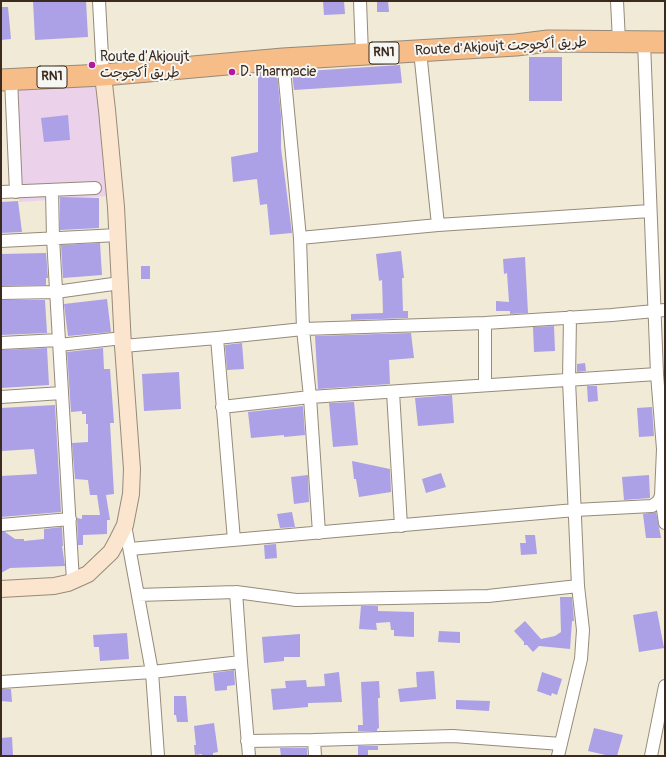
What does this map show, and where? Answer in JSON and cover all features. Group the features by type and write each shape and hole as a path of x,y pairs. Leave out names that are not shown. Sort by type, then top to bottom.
{"highway":[{"name":"Route d'Akjoujt طريق أكجوجت","path":"6,80 103,75 283,59 516,45 548,41 665,42"}],"street":[{"path":"1,590 54,586 74,581 88,574 111,552 125,525 131,494 132,469 123,342 118,235 109,123 103,75 99,1"},
{"path":"360,1 362,54"},
{"path":"617,1 619,41"},
{"path":"644,42 650,211 660,311 660,378 663,449 662,496 665,523"},
{"path":"420,51 438,225"},
{"path":"283,59 300,238 303,329 310,397 319,533"},
{"path":"6,80 16,192"},
{"path":"1,192 95,188"},
{"path":"52,190 56,292 74,581"},
{"path":"300,238 438,225 650,211"},
{"path":"1,241 118,235"},
{"path":"1,293 56,292 120,283"},
{"path":"1,343 123,342 217,338 303,329 485,323 660,311"},
{"path":"558,756 581,659 583,630 578,586 570,380 570,317"},
{"path":"485,323 485,385"},
{"path":"217,338 234,540"},
{"path":"222,408 310,397 485,385 570,380 660,378"},
{"path":"393,392 401,526"},
{"path":"1,397 62,393"},
{"path":"130,549 575,510 652,506 658,502 662,496"},
{"path":"1,525 70,519"},
{"path":"125,525 152,672 158,756"},
{"path":"138,595 236,592 296,600 488,596 578,586"},
{"path":"236,592 248,756"},
{"path":"1,682 152,672 241,662"},
{"path":"651,756 665,686"},
{"path":"247,741 452,736 561,744"},
{"path":"314,740 315,756"}],"shaded area":[{"path":"98,80 109,196 19,202 15,86"}],"building":[{"path":"33,1 86,1 88,37 35,40"},
{"path":"323,1 344,1 345,14 324,15"},
{"path":"377,1 388,1 389,12 377,12"},
{"path":"1,7 8,7 11,39 1,40"},
{"path":"529,57 562,57 562,101 529,101"},
{"path":"400,65 402,83 294,90 292,72"},
{"path":"277,72 281,116 281,148 292,233 270,235 267,204 260,205 257,179 233,182 231,157 258,152 258,73"},
{"path":"68,115 70,140 44,142 41,118"},
{"path":"60,197 99,198 99,228 60,230"},
{"path":"18,201 22,232 1,233 1,202"},
{"path":"100,243 102,275 63,278 61,245"},
{"path":"401,251 404,278 402,278 403,311 408,311 408,318 351,320 351,314 383,313 382,280 379,281 376,254"},
{"path":"46,253 48,278 46,278 46,285 1,286 1,254"},
{"path":"525,257 528,313 510,314 510,311 496,311 496,301 509,302 507,273 504,274 503,259"},
{"path":"141,266 150,266 150,279 141,279"},
{"path":"107,299 111,332 68,336 64,304"},
{"path":"1,300 45,300 47,333 1,335"},
{"path":"554,326 555,351 534,352 533,327"},
{"path":"411,333 414,358 389,360 390,384 318,389 315,336"},
{"path":"242,343 244,369 227,370 225,345"},
{"path":"47,348 49,385 1,388 1,350"},
{"path":"103,348 104,369 110,369 114,423 110,423 114,494 106,495 110,520 107,520 107,534 83,535 83,545 78,545 77,518 82,519 82,515 100,515 97,495 90,495 88,480 75,479 72,443 88,442 88,424 86,424 86,414 82,414 82,411 71,412 67,352"},
{"path":"585,363 586,371 577,372 577,364"},
{"path":"179,372 181,409 144,411 142,374"},
{"path":"587,386 597,386 598,401 588,402"},
{"path":"452,395 454,423 418,426 415,398"},
{"path":"354,402 358,445 333,447 329,403"},
{"path":"55,405 61,512 1,517 1,476 37,474 34,449 1,451 1,408"},
{"path":"303,406 305,435 251,438 248,412"},
{"path":"652,407 654,436 639,437 637,408"},
{"path":"352,461 390,469 391,492 359,497 356,479 354,479"},
{"path":"441,473 446,487 426,493 422,479"},
{"path":"308,475 309,502 294,504 291,477"},
{"path":"649,475 650,498 624,500 622,477"},
{"path":"292,512 295,527 280,528 277,514"},
{"path":"656,512 661,538 646,538 643,514"},
{"path":"62,527 62,546 65,566 10,568 1,573 1,532 5,532 15,539 24,539 24,541 44,539 44,529"},
{"path":"525,535 535,535 537,554 521,555 520,543 526,543"},
{"path":"276,544 277,558 265,559 264,545"},
{"path":"560,597 572,597 574,621 572,621 570,649 539,646 533,652 527,645 524,645 524,642 514,631 525,621 541,639 555,636 561,632"},
{"path":"361,606 378,606 378,611 414,612 414,637 394,636 394,630 391,630 390,622 376,623 377,630 359,629"},
{"path":"657,611 664,648 639,652 633,615"},
{"path":"439,631 460,632 460,643 438,642"},
{"path":"127,633 129,659 100,661 99,647 94,647 93,635"},
{"path":"300,634 300,657 284,657 284,661 264,663 262,637"},
{"path":"234,670 235,685 227,686 227,690 215,691 213,673"},
{"path":"434,671 436,699 400,702 398,689 417,687 416,672"},
{"path":"339,672 342,702 308,703 308,707 273,710 271,689 286,688 285,681 306,680 307,687 325,686 324,674"},
{"path":"542,672 562,679 557,695 552,693 551,696 537,691"},
{"path":"379,681 379,728 377,731 358,731 358,725 363,725 361,682"},
{"path":"1,689 11,689 12,702 1,701"},
{"path":"174,696 186,696 188,722 177,722 176,715 174,715"},
{"path":"456,700 490,701 489,711 456,709"},
{"path":"214,723 218,752 213,753 213,756 202,756 202,754 195,755 194,745 196,745 194,726"},
{"path":"594,728 623,735 617,756 588,751"},
{"path":"12,737 13,756 1,756 1,738"},
{"path":"358,746 378,746 378,750 368,750 368,756 358,756"},
{"path":"280,748 307,748 307,756 281,756"}],"place":[{"name":"Route d'Akjoujt طريق أكجوجت","path":"92,65"},
{"name":"D. Pharmacie","path":"232,72"}]}
